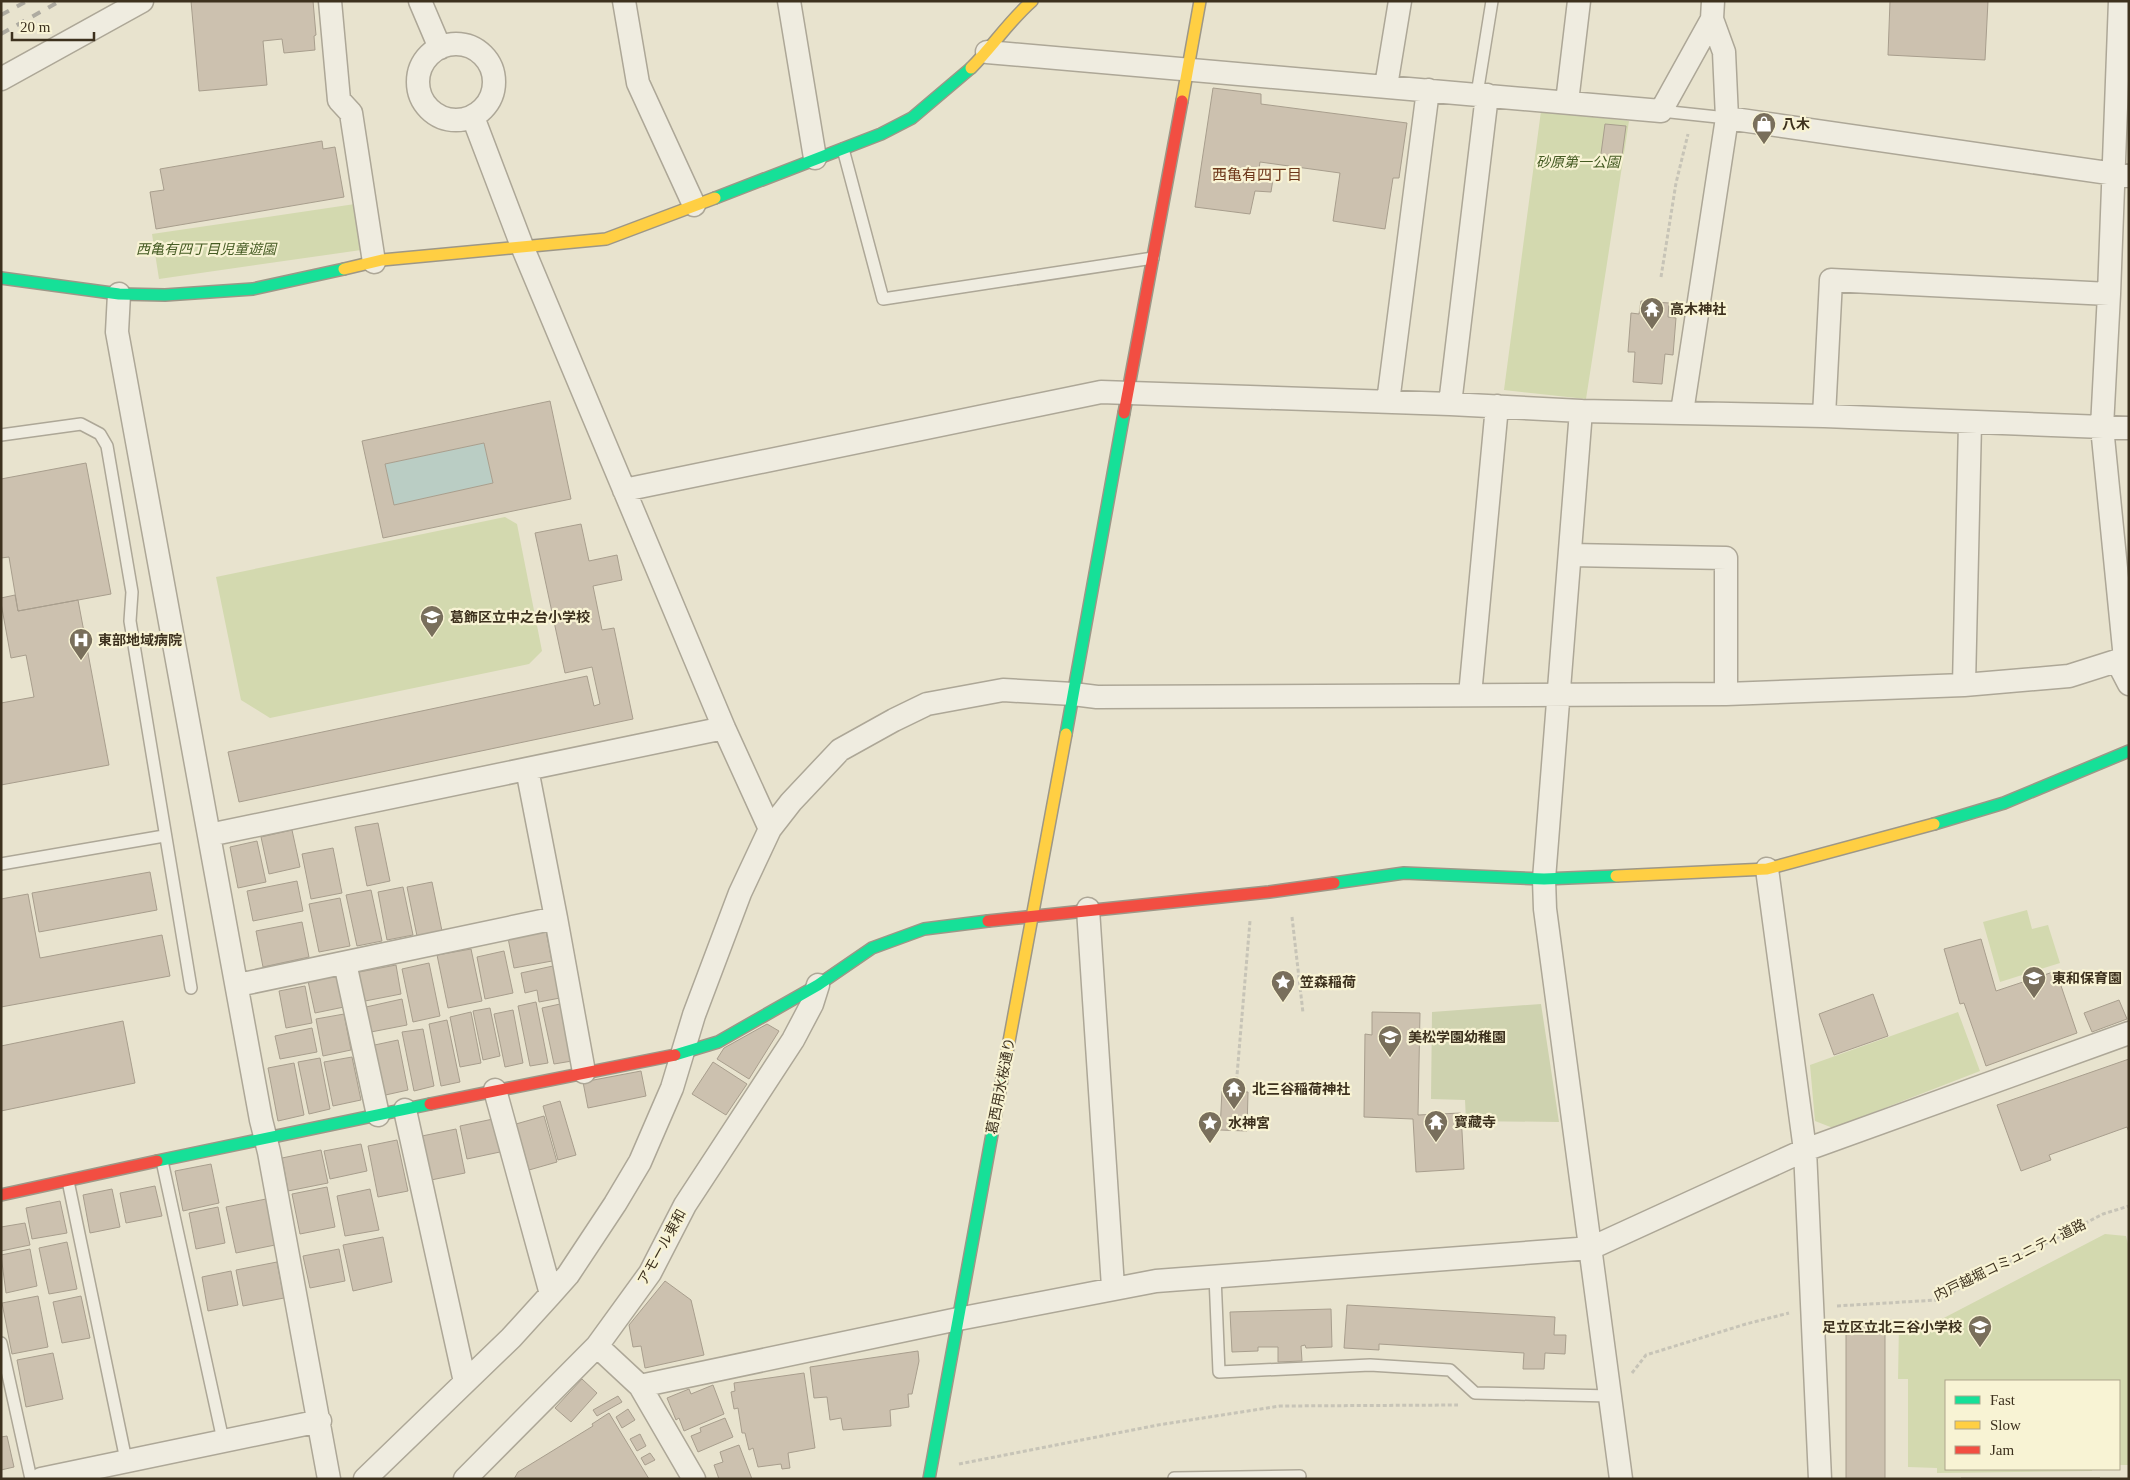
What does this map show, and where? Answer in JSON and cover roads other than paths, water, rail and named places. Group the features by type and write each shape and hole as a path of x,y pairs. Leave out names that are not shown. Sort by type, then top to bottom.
{"street":[{"path":"1,79 142,1"},
{"path":"330,1 339,100 351,113 374,262"},
{"path":"420,1 440,48"},
{"path":"624,1 638,83 694,205"},
{"path":"789,1 816,158"},
{"path":"1,278 120,294 165,295 253,289 374,262 606,239 881,134 912,118 961,78 987,52 1011,20 1032,1"},
{"name":"葛西用水桜通り","path":"929,1479 1200,1"},
{"path":"1386,86 1400,1"},
{"path":"1567,102 1579,1"},
{"path":"2120,1 2121,176 2110,294 2102,427 2124,659 2129,684"},
{"path":"987,52 1661,110 1713,10"},
{"path":"1682,412 1727,118 1724,52 1713,10"},
{"path":"453,44 466,45 478,51 488,60 494,72 495,86 491,98 484,109 473,117 449,120 428,109 421,99 418,75 422,64 430,54 440,48 453,44"},
{"path":"1388,402 1428,90"},
{"path":"1450,404 1482,94"},
{"path":"473,117 522,246 724,728 770,828"},
{"path":"1727,118 2121,176"},
{"path":"1824,416 1831,280 2110,294"},
{"path":"120,294 117,332 265,1138 320,1421 329,1479"},
{"path":"624,490 1101,392 1450,404 1581,411 1824,416 2129,428"},
{"path":"1470,696 1496,406"},
{"path":"1581,411 1544,879 1545,909 1621,1479"},
{"path":"1964,685 1970,422"},
{"path":"1571,555 1726,558 1726,694"},
{"path":"365,1479 511,1338 551,1294 574,1267 640,1162 672,1088 694,1015 740,894 770,828 791,802 840,750 927,704 1004,690 1097,697 1558,697 1726,694 1964,685 2069,676 2124,659"},
{"path":"209,835 724,728"},
{"path":"1,1195 495,1090 682,1053 718,1042 818,985 872,948 924,929 1033,915 1289,889 1404,873 1544,879 1767,868 1892,838 2004,803 2129,751"},
{"path":"527,769 584,1072"},
{"path":"1767,868 1805,1150 1820,1479"},
{"path":"1088,909 1113,1287"},
{"path":"238,985 556,918"},
{"path":"345,963 378,1115"},
{"name":"アモール東和","path":"465,1479 597,1346 650,1273 685,1205 793,1040 812,1004 818,985"},
{"path":"640,1386 1113,1287 1215,1276 1591,1248 1805,1150 2129,1033"},
{"path":"495,1090 551,1294"},
{"path":"405,1110 465,1382"},
{"path":"597,1346 640,1386 694,1479"},
{"path":"41,1479 320,1421"}],"lane":[{"path":"1482,94 1492,1"},
{"path":"1661,110 1727,118"},
{"path":"843,149 883,299 1153,258"},
{"path":"1,436 81,424 100,434 107,446 132,592 130,621 164,836 191,988"},
{"path":"1,864 164,836"},
{"path":"162,1161 224,1440"},
{"path":"68,1181 126,1460"},
{"path":"1215,1276 1219,1372 1370,1365 1450,1370 1475,1393 1610,1391"},
{"path":"1,1343 31,1479"},
{"path":"1173,1479 1300,1476"}],"railway":[{"path":"1,15 27,1"},
{"path":"1,34 60,1"}],"place":[{"name":"八木","path":"1764,145"},
{"name":"高木神社","path":"1652,330"},
{"name":"葛飾区立中之台小学校","path":"432,638"},
{"name":"東部地域病院","path":"81,661"},
{"name":"東和保育園","path":"2034,999"},
{"name":"笠森稲荷","path":"1283,1003"},
{"name":"美松学園幼稚園","path":"1390,1058"},
{"name":"北三谷稲荷神社","path":"1234,1110"},
{"name":"寳藏寺","path":"1436,1143"},
{"name":"水神宮","path":"1210,1144"},
{"name":"足立区立北三谷小学校","path":"1980,1348"}],"district":[{"name":"西亀有四丁目","path":"1257,175"}],"park label":[{"name":"砂原第一公園","path":"1578,162"},
{"name":"西亀有四丁目児童遊園","path":"206,249"}]}
